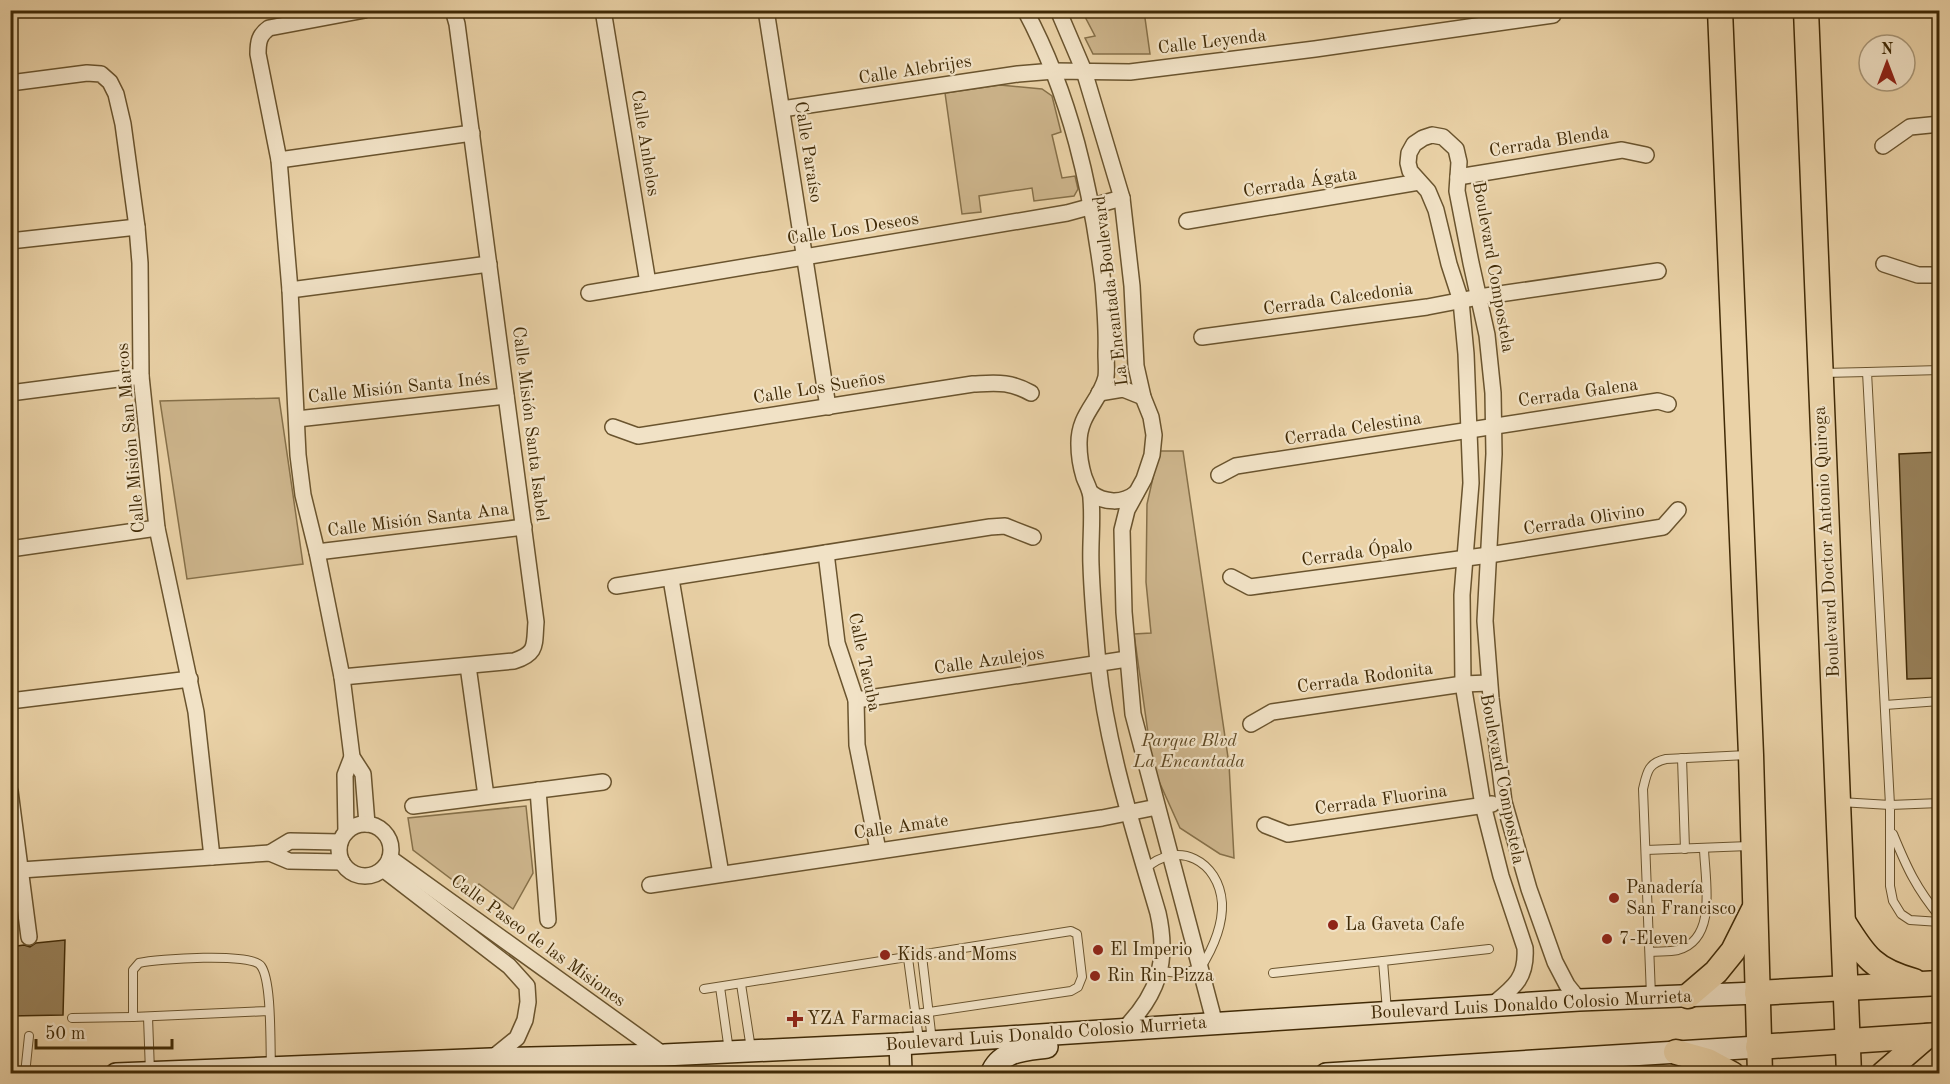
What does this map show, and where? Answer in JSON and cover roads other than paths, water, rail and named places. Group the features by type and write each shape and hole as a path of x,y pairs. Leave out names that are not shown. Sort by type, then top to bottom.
{"main road":[{"path":"1720,10 1751,755 1760,1074"},
{"name":"Boulevard Doctor Antonio Quiroga","path":"1806,10 1844,923 1848,1074"},
{"path":"1688,996 1716,972 1733,951 1755,906"},
{"path":"1844,923 1860,950 1876,966 1898,977 1934,984"},
{"name":"Boulevard Luis Donaldo Colosio Murrieta","path":"116,1074 491,1059 663,1055 917,1043 1579,1000 1934,984"},
{"path":"991,1074 1001,1058 1016,1052 1085,1040 1092,1032"},
{"path":"1326,1074 1602,1065 1676,1052 1933,1036"},
{"path":"1883,1074 1933,1036"},
{"path":"899,1074 917,1043"},
{"path":"1676,1052 1708,1062 1732,1074"}],"street":[{"path":"365,10 269,28 258,40 258,54 279,160 290,290 298,455 303,495 318,552 342,677 352,757 363,774 367,824"},
{"name":"Calle Misión Santa Isabel","path":"342,677 514,661 527,657 532,650 536,622 458,24 453,10"},
{"name":"Calle Anhelos","path":"603,10 648,283"},
{"name":"Calle Paraíso","path":"766,10 828,407"},
{"name":"La Encantada Boulevard","path":"1025,10 1054,71 1071,119 1092,206 1106,312 1106,376 1099,393 1087,411 1080,428 1078,441 1080,462 1091,493 1093,520 1091,564 1098,664 1107,722 1162,932 1163,952 1160,971 1152,993 1140,1013 1123,1030"},
{"name":"La Encantada Boulevard","path":"1058,10 1084,71 1122,198 1131,274 1136,366 1154,435 1152,455 1144,479 1127,510 1122,530 1127,659 1133,714 1215,1024"},
{"name":"Calle Leyenda","path":"1054,71 1130,72 1315,49 1493,17 1553,15"},
{"name":"Calle Alebrijes","path":"782,109 1017,74 1054,71"},
{"name":"Calle Misión San Marcos","path":"10,83 87,73 101,74 110,82 116,94 123,124 137,226 140,263 141,376 157,528 196,712 212,857"},
{"path":"1883,146 1910,127 1940,124"},
{"path":"279,160 472,133"},
{"name":"Boulevard Compostela","path":"1491,1006 1514,988 1523,972 1526,960 1525,948 1501,876 1483,805 1463,684 1462,594 1471,483 1466,354 1461,301 1436,210 1428,191 1410,171 1408,164 1409,153 1414,144 1432,135 1443,137 1456,149 1459,162 1457,191 1487,335 1494,425 1490,555 1485,621 1489,683 1504,802 1529,890 1555,963 1579,1000"},
{"name":"Cerrada Blenda","path":"1458,177 1622,150 1646,155"},
{"name":"Cerrada Ágata","path":"1187,221 1419,182"},
{"name":"Calle Los Deseos","path":"589,293 1067,213 1122,198"},
{"path":"10,241 137,226"},
{"path":"290,290 489,264"},
{"path":"1884,264 1918,275 1940,275"},
{"name":"Cerrada Calcedonia","path":"1202,337 1658,271"},
{"path":"10,393 141,376"},
{"name":"Calle Los Sueños","path":"613,427 638,436 991,383 1017,385 1031,393"},
{"name":"La Encantada Boulevard","path":"1099,393 1122,389 1143,397"},
{"name":"Calle Misión Santa Inés","path":"297,418 506,396"},
{"name":"Cerrada Galena","path":"1494,425 1658,401 1668,404"},
{"name":"Cerrada Celestina","path":"1219,475 1236,466 1468,431 1494,425"},
{"path":"1091,493 1113,501 1125,499 1136,493"},
{"name":"Cerrada Olivino","path":"1490,555 1663,527 1678,510"},
{"path":"616,586 990,527 1005,526 1033,537"},
{"name":"Calle Misión Santa Ana","path":"318,552 524,527"},
{"path":"10,549 157,528"},
{"name":"Calle Tacuba","path":"826,553 837,643 856,700 856,745 878,850"},
{"name":"Cerrada Ópalo","path":"1231,577 1250,587 1490,555"},
{"path":"671,579 721,874"},
{"name":"Calle Azulejos","path":"856,700 1127,659"},
{"path":"468,666 486,796"},
{"path":"10,701 190,679"},
{"name":"Cerrada Rodonita","path":"1251,724 1272,712 1463,684 1489,683"},
{"path":"21,870 270,853 290,842 343,837 353,828 367,824 386,834 392,849 387,863 370,876 353,873 342,862 339,850 343,837 345,775 352,757"},
{"path":"413,806 603,782"},
{"path":"538,790 548,920"},
{"path":"10,791 29,937"},
{"name":"Cerrada Fluorina","path":"1265,825 1288,834 1504,802"},
{"name":"Calle Amate","path":"650,885 1157,807"},
{"path":"270,853 289,861 342,862"},
{"name":"Calle Paseo de las Misiones","path":"387,863 663,1055"},
{"name":"Calle Paseo de las Misiones","path":"387,863 509,966 527,986 528,1002 525,1020 517,1038 491,1059"},
{"path":"1508,895 1529,890"}],"lane":[{"path":"1820,373 1940,370"},
{"path":"1867,372 1890,805 1890,885 1893,901 1901,914 1910,920 1940,922"},
{"path":"1885,705 1940,701"},
{"path":"1651,998 1643,789 1646,774 1651,765 1657,761 1751,755"},
{"path":"1682,758 1685,849"},
{"path":"1838,802 1890,805 1940,803"},
{"path":"1891,830 1910,875 1921,894 1940,916"},
{"path":"1646,850 1754,846"},
{"path":"1650,952 1678,950 1690,944 1700,934 1705,924 1706,914 1704,849"},
{"path":"1145,869 1152,862 1187,854 1197,859 1214,877 1220,890 1222,904 1218,931 1214,945 1200,969 1180,973 1160,971"},
{"path":"704,989 1071,931 1077,936 1082,977 1078,987 1071,991 916,1014"},
{"path":"1273,973 1489,949"},
{"path":"917,1043 928,1012 921,956"},
{"path":"133,1017 133,970 135,966 146,962 176,958 244,958 256,961 262,966 265,976 271,1068"},
{"path":"908,958 916,1014 917,1043"},
{"path":"1383,961 1387,1013"},
{"path":"741,984 751,1050"},
{"path":"720,987 729,1051"},
{"path":"72,1018 268,1011"},
{"path":"147,1017 150,1072"},
{"path":"25,1074 29,1036"}],"place":[{"name":"Panadería San Francisco","path":"1614,898"},
{"name":"La Gaveta Cafe","path":"1333,925"},
{"name":"7-Eleven","path":"1607,939"},
{"name":"El Imperio","path":"1098,950"},
{"name":"Kids and Moms","path":"885,955"},
{"name":"Rin Rin Pizza","path":"1095,976"},
{"name":"YZA Farmacias","path":"795,1019"}],"park label":[{"name":"Parque Blvd La Encantada","path":"1189,751"}]}
